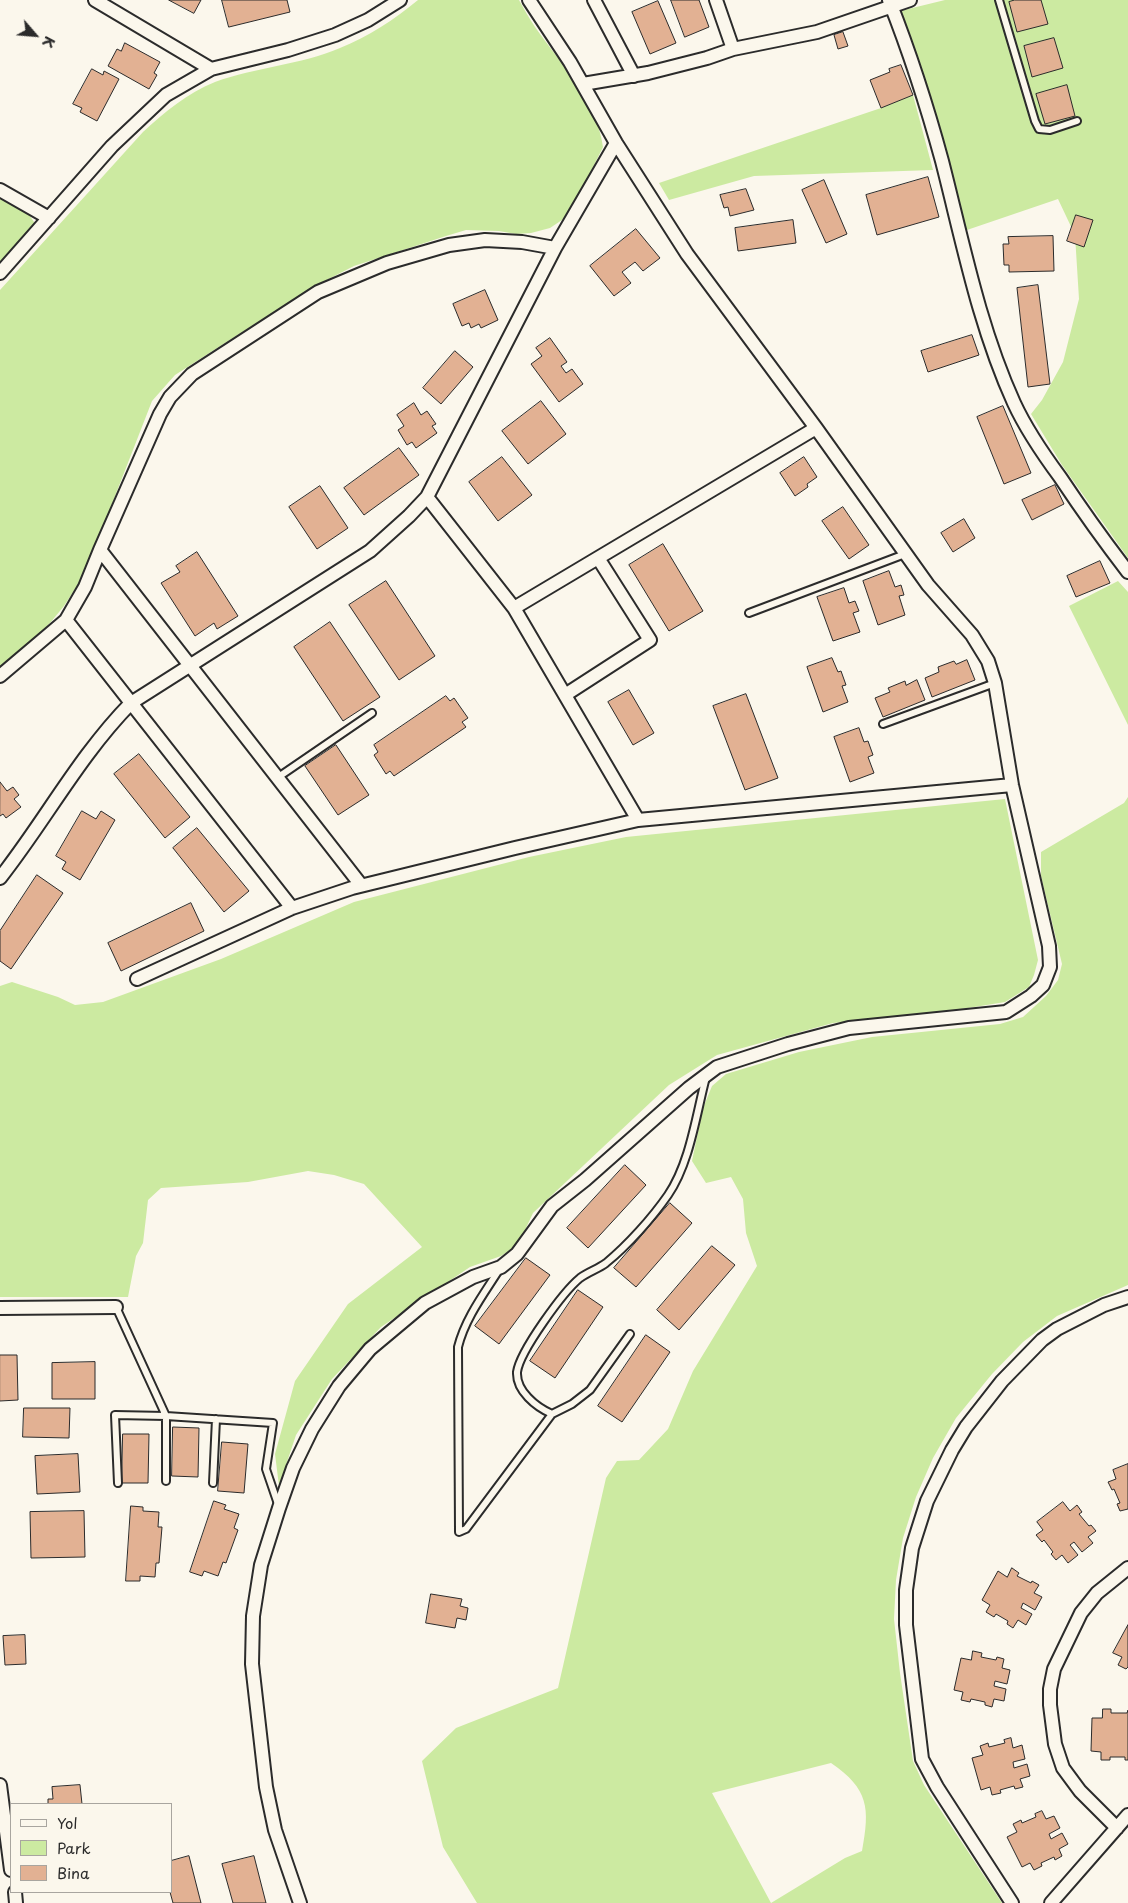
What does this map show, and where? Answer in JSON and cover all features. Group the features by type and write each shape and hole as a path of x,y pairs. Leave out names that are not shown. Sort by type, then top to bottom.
{"street":[{"path":"95,0 211,69"},
{"path":"0,273 112,146 166,95 211,69 288,50 335,35 368,20 400,0"},
{"path":"300,1903 275,1830 268,1796 258,1729 252,1664 254,1616 260,1564 279,1508 294,1468 312,1429 339,1386 370,1349 425,1303 474,1277 501,1267 517,1254 552,1206 717,1067 788,1044 849,1028 1006,1012 1031,996 1043,985 1050,967 1049,946 1012,785 995,683 988,661 972,635 928,585 905,554 816,428 687,254 616,143 570,62 529,0"},
{"path":"594,0 634,76"},
{"path":"716,0 733,49"},
{"path":"583,84 677,67 733,49 817,32 890,3 910,0"},
{"path":"890,3 916,73 942,161 968,270 990,343 1015,405 1040,448 1101,538 1128,572"},
{"path":"0,878 21,852 77,768 108,727 131,703 370,550 409,516 427,497 555,248 616,143"},
{"path":"0,190 49,218"},
{"path":"0,676 66,620 85,587 160,414 170,398 192,374 318,292 387,263 449,245 485,240 522,242 555,248"},
{"path":"514,608 816,428"},
{"path":"427,497 514,608 638,820"},
{"path":"100,550 361,885"},
{"path":"565,695 650,640 598,558"},
{"path":"66,620 292,908"},
{"path":"137,979 292,908 361,885 638,820 1012,785"},
{"path":"1012,1903 937,1787 922,1759 906,1625 906,1590 912,1548 927,1501 952,1450 966,1427 1002,1381 1036,1345 1057,1329 1096,1308 1128,1296"},
{"path":"0,1308 116,1307"},
{"path":"1116,1828 1080,1791 1064,1768 1055,1744 1050,1689 1054,1669 1081,1613 1097,1593 1128,1568"},
{"path":"0,1785 4,1850 10,1867"},
{"path":"1051,1903 1128,1815"}],"lane":[{"path":"999,0 1035,121 1040,129 1050,130 1077,121"},
{"path":"749,613 905,554"},
{"path":"883,724 995,683"},
{"path":"277,778 372,713"},
{"path":"552,1414 541,1409 529,1399 520,1385 517,1374 520,1361 542,1325 565,1293 581,1277 605,1263 630,1240 667,1197 683,1167 706,1075"},
{"path":"501,1267 471,1314 458,1347 459,1532 466,1528 552,1414 572,1404 590,1390 630,1334"},
{"path":"116,1307 166,1416 166,1481"},
{"path":"118,1483 116,1415 273,1422 266,1469 279,1508"},
{"path":"213,1483 216,1419"}],"green space":[{"path":"418,0 519,0 535,27 576,83 593,114 599,130 603,147 573,208 562,220 550,228 531,233 516,234 499,231 466,230 354,266 311,288 175,375 152,401 103,527 77,586 50,623 28,645 0,668 0,290 143,132 186,97 215,82 325,54 340,48 361,39 381,27"},
{"path":"945,0 1128,0 1128,558 1062,465 1031,414 1042,400 1063,362 1079,299 1075,235 1058,199 964,231 955,190 900,11"},
{"path":"913,95 933,170 754,176 669,200 659,183 881,108"},
{"path":"0,196 28,213 36,225 0,265"},
{"path":"1118,581 1128,592 1128,725 1069,606"},
{"path":"1128,797 1128,1285 1057,1316 1023,1342 992,1374 956,1418 933,1458 916,1497 903,1538 896,1580 894,1619 913,1761 924,1785 1002,1903 771,1903 477,1903 443,1847 422,1761 456,1728 558,1688 606,1478 617,1461 639,1460 668,1429 693,1371 757,1266 746,1233 743,1199 731,1177 706,1183 692,1161 703,1108 712,1086 726,1074 799,1052 872,1037 1000,1024 1023,1017 1046,996 1058,980 1062,964 1041,876 1041,852 1124,803","holes":["831,1763 844,1772 853,1782 860,1791 864,1801 866,1823 862,1851 845,1858 771,1903 712,1793"]},
{"path":"1005,799 1038,960 1029,987 1005,1002 956,1010 833,1023 717,1055 669,1085 533,1213 518,1245 501,1256 470,1267 381,1327 332,1379 296,1435 279,1486 275,1454 295,1381 348,1304 422,1247 364,1184 334,1175 308,1171 248,1182 161,1188 148,1200 143,1243 136,1256 128,1297 0,1297 0,986 12,982 58,997 75,1005 103,1002 221,959 354,902 529,857 626,837"}],"building":[{"path":"169,0 201,0 194,13"},
{"path":"222,0 287,0 290,12 229,27"},
{"path":"671,0 699,0 709,27 685,37"},
{"path":"1015,0 1041,0 1048,24 1017,32 1009,2"},
{"path":"658,1 676,43 650,54 632,12"},
{"path":"843,32 848,46 838,49 834,35"},
{"path":"1054,38 1063,68 1032,77 1024,46"},
{"path":"125,43 160,62 154,73 157,75 149,89 108,66 117,49 121,51"},
{"path":"901,65 913,95 881,108 870,80 890,72 889,69"},
{"path":"92,69 103,75 104,71 119,79 97,121 80,112 82,108 73,104"},
{"path":"1067,85 1075,116 1045,124 1036,94"},
{"path":"928,177 939,217 877,235 866,195"},
{"path":"824,180 847,234 826,243 802,190"},
{"path":"746,189 754,210 730,216 728,207 724,208 720,195"},
{"path":"1076,215 1093,220 1084,247 1067,241"},
{"path":"793,220 796,243 738,251 735,228"},
{"path":"636,229 660,258 643,271 635,262 622,272 631,283 614,296 590,266"},
{"path":"1053,236 1054,271 1009,272 1009,265 1004,265 1003,244 1009,244 1008,237"},
{"path":"1038,285 1050,384 1028,387 1017,288"},
{"path":"485,290 498,320 481,328 479,324 471,328 469,323 462,326 453,304"},
{"path":"972,335 979,355 928,372 921,351"},
{"path":"550,338 567,362 561,366 566,373 572,369 583,384 559,402 531,364 542,356 536,348"},
{"path":"455,351 473,367 441,404 423,388"},
{"path":"541,401 566,434 528,464 502,431"},
{"path":"414,403 421,415 427,411 436,424 432,426 437,433 416,448 412,442 407,445 398,430 404,426 397,415"},
{"path":"1003,406 1031,473 1004,484 977,417"},
{"path":"399,448 419,475 364,515 344,488"},
{"path":"502,457 532,495 498,521 469,482"},
{"path":"804,457 817,477 807,484 808,487 795,496 780,473"},
{"path":"1055,485 1064,504 1032,520 1022,500"},
{"path":"320,486 348,528 317,549 289,507"},
{"path":"843,507 869,545 849,559 822,521"},
{"path":"964,519 975,538 953,552 941,533"},
{"path":"663,544 703,611 669,631 629,565"},
{"path":"197,552 238,616 217,629 214,623 195,636 161,583 180,572 176,566"},
{"path":"1100,561 1110,583 1076,597 1067,576"},
{"path":"889,571 895,587 901,585 904,595 899,596 905,615 878,625 863,581"},
{"path":"386,581 435,656 399,680 349,605"},
{"path":"844,588 849,603 855,601 859,611 853,613 860,632 833,641 817,597"},
{"path":"330,622 380,697 343,721 294,647"},
{"path":"832,658 838,672 841,671 846,685 842,686 848,702 823,712 807,667"},
{"path":"967,660 975,680 932,697 925,678 939,672 938,667 954,661 956,664"},
{"path":"917,680 925,700 883,717 875,698 890,692 888,688 905,681 906,685"},
{"path":"629,690 654,733 633,745 608,702"},
{"path":"746,694 778,778 745,790 713,706"},
{"path":"446,696 450,701 454,698 468,718 462,722 466,727 394,776 390,771 386,774 374,755 378,752 374,745"},
{"path":"859,728 864,742 868,741 873,755 868,757 874,773 850,782 834,737"},
{"path":"336,745 369,795 338,815 305,766"},
{"path":"139,754 190,817 165,838 114,774"},
{"path":"0,782 7,791 13,787 19,795 14,799 21,807 6,818 3,814 0,816"},
{"path":"82,811 96,819 101,811 115,820 80,880 62,869 66,862 56,856"},
{"path":"197,828 249,891 224,912 173,848"},
{"path":"37,875 63,893 11,969 0,961 0,931"},
{"path":"191,903 204,931 121,971 108,943"},
{"path":"625,1165 646,1185 588,1248 567,1228"},
{"path":"670,1203 692,1223 636,1287 614,1268"},
{"path":"712,1246 735,1265 679,1330 657,1310"},
{"path":"526,1258 550,1275 499,1344 475,1326"},
{"path":"578,1290 603,1307 555,1378 530,1361"},
{"path":"646,1335 670,1352 622,1422 598,1406"},
{"path":"0,1355 17,1355 18,1400 0,1401"},
{"path":"95,1362 95,1399 52,1399 52,1363"},
{"path":"24,1408 70,1408 69,1438 23,1437"},
{"path":"173,1427 199,1428 198,1477 172,1476"},
{"path":"123,1434 149,1434 148,1483 122,1483"},
{"path":"222,1442 248,1444 244,1493 218,1491"},
{"path":"78,1454 80,1492 37,1494 35,1456"},
{"path":"1128,1464 1128,1509 1120,1511 1117,1504 1120,1503 1114,1489 1112,1490 1108,1482 1116,1479 1113,1470"},
{"path":"214,1501 226,1505 224,1509 239,1514 234,1528 238,1530 226,1563 223,1562 218,1576 204,1571 202,1576 190,1572"},
{"path":"1063,1502 1070,1511 1077,1505 1082,1512 1079,1514 1096,1531 1088,1537 1093,1543 1082,1552 1074,1542 1070,1545 1078,1555 1068,1563 1062,1555 1056,1560 1051,1554 1053,1552 1044,1540 1042,1542 1036,1535 1043,1530 1037,1522"},
{"path":"131,1506 143,1507 143,1511 159,1512 158,1527 162,1527 159,1563 156,1563 155,1577 140,1576 140,1581 126,1581"},
{"path":"84,1511 85,1557 31,1558 30,1512"},
{"path":"1012,1568 1019,1573 1017,1576 1039,1585 1034,1593 1042,1597 1035,1610 1023,1603 1021,1608 1032,1614 1026,1625 1018,1620 1013,1628 1007,1624 1008,1621 996,1614 994,1617 986,1612 990,1605 982,1600 998,1571 1007,1577"},
{"path":"431,1594 462,1599 460,1606 468,1608 466,1620 457,1618 455,1628 426,1623"},
{"path":"1128,1625 1128,1667 1126,1669 1118,1665 1122,1657 1113,1653"},
{"path":"25,1635 26,1664 5,1665 3,1636"},
{"path":"973,1651 982,1653 981,1657 996,1660 997,1657 1004,1659 1002,1668 1010,1670 1007,1684 995,1681 994,1686 1006,1689 1004,1701 994,1699 992,1707 985,1705 985,1702 971,1699 970,1702 961,1700 963,1692 954,1690 961,1658 971,1660"},
{"path":"1103,1709 1111,1709 1111,1713 1127,1713 1128,1710 1128,1760 1125,1760 1125,1757 1110,1757 1110,1760 1101,1760 1101,1752 1091,1751 1092,1718 1102,1718"},
{"path":"1011,1738 1013,1748 1022,1745 1025,1759 1013,1762 1014,1768 1027,1764 1030,1776 1020,1779 1023,1787 1015,1789 1014,1786 1000,1790 1001,1793 992,1795 990,1787 981,1790 972,1758 983,1755 980,1746 988,1743 989,1747 1005,1743 1004,1740"},
{"path":"80,1785 82,1803 48,1803 48,1799 53,1799 52,1787"},
{"path":"1042,1811 1046,1819 1054,1816 1060,1828 1049,1834 1051,1839 1062,1833 1068,1844 1059,1849 1062,1856 1055,1860 1054,1857 1041,1863 1042,1866 1034,1870 1030,1863 1022,1867 1007,1837 1017,1832 1013,1824 1021,1820 1022,1823 1036,1817 1035,1814"},
{"path":"189,1856 201,1903 173,1903 170,1893 172,1893 172,1861"},
{"path":"254,1856 266,1903 233,1903 222,1864"}]}
